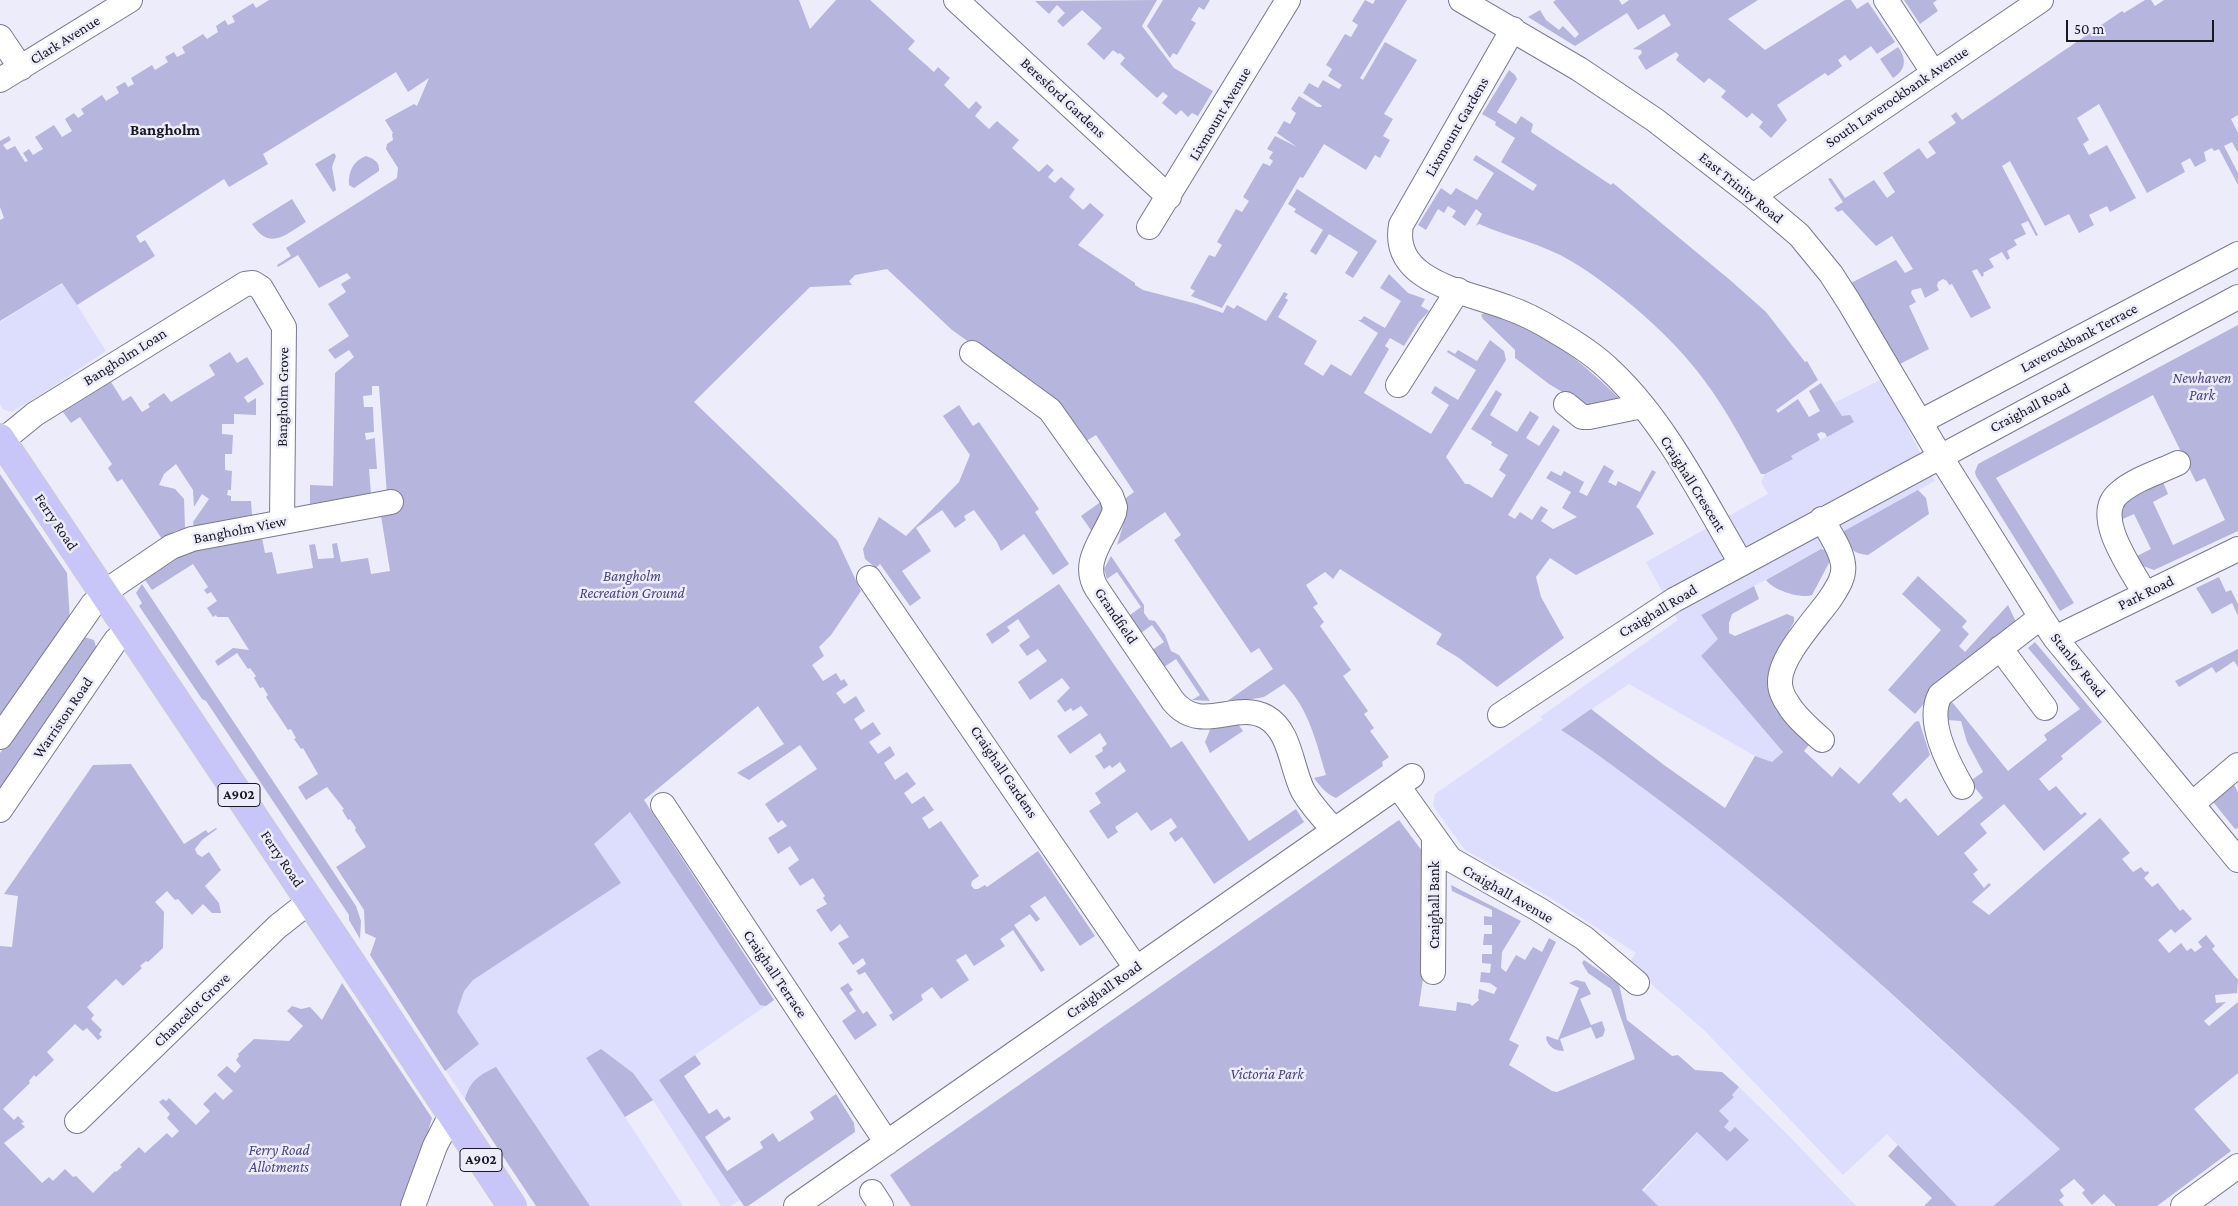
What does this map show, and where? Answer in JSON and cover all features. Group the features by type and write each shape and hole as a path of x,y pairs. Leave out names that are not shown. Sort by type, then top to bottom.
{"main road":[{"name":"Ferry Road","path":"1,439 512,1206"}],"street":[{"name":"Clark Avenue","path":"0,80 130,0"},
{"name":"Beresford Gardens","path":"956,0 1170,197"},
{"name":"Lixmount Avenue","path":"1150,227 1170,197 1288,0"},
{"name":"East Trinity Road","path":"1461,0 1513,29 1655,120 1753,196 1799,236 1831,274 1940,456"},
{"path":"1886,0 1933,72"},
{"name":"South Laverockbank Avenue","path":"1753,196 2041,0"},
{"name":"Lixmount Gardens","path":"1401,225 1513,29"},
{"path":"0,37 21,68"},
{"name":"Craighall Crescent","path":"1401,225 1400,232 1404,251 1413,266 1428,280 1524,314 1564,336 1612,372 1642,406 1686,468 1741,563"},
{"name":"Laverockbank Terrace","path":"1920,422 2238,254"},
{"name":"Bangholm Loan","path":"1,439 84,383 245,284 253,283"},
{"name":"Bangholm Grove","path":"253,283 261,288 284,327 282,522"},
{"path":"1398,385 1458,290"},
{"name":"Craighall Road","path":"1500,715 1667,604 2238,297"},
{"name":"Grandfield","path":"972,352 1050,410 1111,496 1115,507 1114,513 1091,560 1090,575 1097,589 1173,701 1181,710 1194,716 1255,713 1269,719 1282,732 1304,792 1315,809 1334,830"},
{"path":"1566,404 1582,417 1642,406"},
{"name":"Stanley Road","path":"1940,456 2055,638 2238,860"},
{"path":"2145,594 2110,528 2109,508 2113,498 2127,486 2178,463"},
{"name":"Bangholm View","path":"104,594 182,541 391,502"},
{"path":"1822,519 1840,554 1843,572 1840,582 1788,657 1782,669 1780,683 1787,704 1794,714 1822,740"},
{"name":"Park Road","path":"2055,638 2238,550"},
{"name":"Craighall Gardens","path":"869,578 1136,968"},
{"path":"0,738 93,604 104,594"},
{"path":"1962,786 1949,763 1941,740 1935,718 1937,701 1940,695 2041,617"},
{"name":"Warriston Road","path":"0,810 116,640 129,630"},
{"path":"2000,648 2045,708"},
{"path":"2192,804 2238,765"},
{"name":"Craighall Road","path":"796,1206 1402,783"},
{"name":"Craighall Avenue","path":"1402,783 1434,838 1455,863 1538,909 1584,938 1637,983"},
{"name":"Craighall Terrace","path":"663,805 887,1143"},
{"name":"Craighall Bank","path":"1434,838 1434,972"},
{"name":"Chancelot Grove","path":"77,1121 277,927 310,901"},
{"path":"413,1206 435,1146 450,1115"},
{"path":"2183,1206 2233,1169"}],"shaded area":[{"path":"63,283 106,351 12,412 4,410 0,404 0,322"},
{"path":"1882,379 1935,481 1844,531 1821,549 1702,615 1719,639 1701,656 1783,752 1772,762 1755,756 1629,684 1561,730 1604,759 1724,848 1816,925 2060,1149 1993,1206 1957,1206 1887,1134 1843,1175 1704,1030 1628,964 1636,953 1549,897 1465,850 1433,806 1435,794 1543,719 1540,717 1678,620 1646,562 1768,494 1761,482 1765,474 1793,459 1791,456 1853,422 1842,416 1834,403"},
{"path":"644,800 774,1000 659,1080 740,1200 730,1206 721,1206 653,1100 625,1117 683,1206 536,1206 434,1053 441,976"},
{"path":"1739,1087 1789,1136 1856,1206 1630,1206"}],"green space":[{"name":"Bangholm Recreation Ground","path":"269,0 799,0 810,29 836,0 870,0 915,41 908,49 934,72 938,67 950,78 944,85 969,109 976,101 982,107 975,116 989,129 997,121 1019,140 1012,148 1039,172 1047,164 1054,170 1048,177 1055,183 1061,177 1075,189 1069,197 1083,210 1090,203 1104,215 1078,245 1135,283 1135,285 1143,290 1223,313 1227,305 1234,309 1237,305 1266,321 1284,292 1288,294 1285,298 1288,300 1278,317 1317,341 1304,364 1323,376 1331,364 1351,376 1378,333 1358,320 1361,320 1364,316 1385,328 1401,301 1380,288 1389,274 1408,293 1425,299 1421,306 1429,311 1419,322 1404,346 1390,338 1385,346 1389,349 1364,393 1431,434 1449,405 1431,393 1435,386 1458,400 1476,370 1447,352 1448,350 1455,354 1458,350 1477,361 1490,340 1504,351 1506,360 1446,457 1465,484 1469,484 1492,498 1506,475 1499,470 1508,455 1491,445 1492,442 1471,429 1496,390 1502,394 1490,415 1517,432 1530,411 1539,417 1526,438 1539,446 1553,425 1560,430 1508,515 1515,519 1520,512 1532,520 1541,506 1548,510 1541,521 1553,529 1577,517 1562,508 1571,492 1546,478 1551,471 1561,476 1564,471 1584,482 1579,492 1587,496 1604,465 1614,471 1608,482 1616,486 1618,481 1640,492 1652,470 1656,472 1636,507 1654,534 1576,575 1550,558 1536,577 1541,597 1564,638 1497,687 1459,658 1436,644 1442,634 1340,569 1333,579 1325,572 1306,585 1318,604 1313,607 1324,622 1320,626 1351,670 1343,676 1368,711 1364,714 1374,728 1370,731 1389,757 1382,762 1383,766 1336,798 1326,792 1314,778 1326,775 1315,738 1300,704 1284,684 1264,697 1223,704 1273,669 1259,648 1251,653 1174,540 1181,535 1165,512 1117,545 1125,519 1122,501 1134,492 1096,435 1083,443 1058,405 952,330 887,269 855,275 849,281 852,285 810,287 694,402 837,540 861,591 831,635 819,647 824,656 812,665 823,681 836,673 841,681 844,679 848,685 836,693 844,704 856,696 865,711 854,719 861,730 873,722 881,734 869,742 878,754 890,746 895,755 884,763 895,780 907,772 916,784 904,793 912,804 924,796 934,810 922,818 929,829 941,821 979,876 972,881 971,885 974,889 985,885 987,887 1038,851 1095,936 1080,946 1045,896 1030,906 1040,919 1036,922 1030,914 1014,925 1045,970 1041,972 1013,930 1000,939 1005,946 974,966 966,954 956,960 969,980 941,999 932,987 921,995 923,1000 893,1021 889,1015 893,1013 865,972 859,975 856,971 866,964 863,958 853,965 838,943 849,937 840,924 831,932 816,910 827,904 823,898 825,896 813,878 800,886 788,868 799,860 790,846 778,854 768,838 787,826 782,820 778,823 765,804 817,769 800,745 749,780 737,773 784,744 758,706 644,800 774,1000 766,1006 760,1005 630,812 594,844 621,883 473,980 464,991 457,1012 479,1044 445,1071 370,955 376,938 365,933 364,910 336,867 366,847 355,830 356,828 350,819 348,820 342,810 344,809 327,787 306,800 298,787 318,774 303,748 301,749 294,739 296,738 291,729 288,730 266,697 268,695 263,687 260,688 254,678 256,676 250,668 248,669 237,653 218,666 215,661 233,648 249,650 228,617 217,617 216,615 213,617 207,608 217,601 211,592 207,594 204,590 208,587 193,564 152,590 145,580 187,552 262,538 265,553 272,552 277,574 313,568 309,545 315,544 318,559 334,558 332,544 337,543 341,562 368,558 371,574 390,571 381,516 385,515 382,498 387,495 379,386 372,386 372,395 363,396 364,407 373,407 374,432 365,433 366,440 375,438 377,469 369,469 371,494 310,504 310,485 333,486 335,373 354,357 349,350 335,359 328,350 349,336 328,304 346,292 341,284 351,278 347,273 319,288 298,255 278,267 277,265 291,256 286,248 397,178 398,168 386,149 387,144 393,140 393,133 385,120 414,104 417,106 429,78 408,92 396,72 263,154 268,164 229,187 224,179 136,236 140,243 145,240 155,256 77,305 62,283 0,321 0,220 4,218 0,207 0,141 9,136 11,140 3,145 7,150 15,146 25,162 28,161 23,153 29,149 33,155 43,149 35,137 54,125 62,137 72,131 65,119 74,113 78,118 84,114 81,109 102,95 106,101 119,93 116,87 125,82 128,87 134,84 131,78 152,65 155,70 168,62 165,57 174,52 177,57 185,53 182,47 203,34 207,39 218,32 216,26 225,20 228,25 235,22 232,16 253,3 256,8"},
{"path":"1157,0 1142,26 1174,68 1213,91 1198,116 1192,113 1188,117 1181,110 1176,115 1162,103 1168,96 1163,92 1157,98 1120,64 1125,58 1120,53 1118,54 1113,50 1104,60 1087,44 1102,28 1082,10 1063,27 1057,21 1065,13 1057,5 1049,14 1035,1"},
{"path":"1163,0 1210,0 1204,10 1199,7 1191,20 1196,23 1177,55 1173,53 1170,58 1147,26"},
{"path":"1365,0 1373,4 1375,0 1407,0 1360,78 1363,80 1385,42 1417,60 1384,114 1393,119 1383,136 1390,140 1380,158 1375,155 1366,170 1324,144 1303,178 1300,177 1222,308 1191,296 1195,291 1190,288 1209,255 1215,257 1222,245 1217,242 1236,209 1242,212 1249,201 1243,197 1263,163 1270,166 1273,161 1269,158 1273,152 1267,149 1275,136 1297,147 1277,133 1284,121 1290,124 1296,113 1291,109 1299,96 1317,107 1322,107 1303,93 1309,83 1318,88 1323,80 1339,89 1342,85 1328,76 1332,69 1326,65 1345,34 1351,37 1358,25 1352,21"},
{"path":"1556,0 1619,0 1622,5 1629,0 1758,0 1728,19 1765,50 1845,0 1851,0 1857,9 1868,2 1895,42 1877,54 1871,46 1850,61 1845,55 1838,60 1842,66 1828,76 1825,73 1777,105 1787,120 1771,138 1759,127 1763,122 1752,113 1747,118 1721,97 1726,91 1709,78 1704,83 1676,60 1679,55 1676,52 1646,70 1638,57 1642,53 1641,50 1633,49 1671,25 1664,14 1638,30 1627,13 1575,46 1528,17 1540,10 1546,20 1559,30 1563,26 1575,38 1579,34 1553,2"},
{"path":"1904,0 1937,0 1933,3 1938,11 1920,24"},
{"path":"2145,0 2151,0 2155,6 2164,0 2238,0 2238,115 2231,119 2238,133 2238,153 2232,142 2224,146 2238,173 2238,185 2219,149 2214,151 2212,148 2204,152 2206,161 2195,167 2190,158 2181,163 2185,172 2147,193 2099,104 2077,118 2089,140 2083,144 2089,155 2107,145 2136,198 2110,212 2107,206 2089,215 2094,225 2079,233 2069,214 2045,226 2010,161 2002,166 2038,235 2036,236 2028,221 2021,224 2026,234 2014,240 2017,245 2007,251 2010,258 2007,260 2002,252 1989,259 1994,267 1983,273 1982,277 1977,269 1972,271 1991,308 1971,318 1952,284 1949,285 1943,279 1938,282 1939,290 1925,298 1921,288 1912,290 1911,293 1916,302 1909,306 1929,349 1900,364 1851,283 1896,260 1905,273 1913,269 1892,236 1876,246 1842,210 1838,212 1834,208 1843,202 1828,179 1831,178 1845,198 1874,180 1887,198 1895,192 1883,173 1919,148 1927,159 1936,153 1928,142 1956,123 1951,116 1956,112 1962,120 2122,11 2124,13"},
{"path":"1898,47 1903,56 1904,64 1901,71 1893,78 1880,59"},
{"path":"1509,70 1517,79 1497,112 1516,124 1521,116 1533,124 1531,132 1611,185 1613,183 1766,312 1805,362 1807,361 1818,380 1776,410 1778,413 1798,399 1809,417 1820,411 1809,391 1821,383 1842,416 1850,415 1854,422 1827,437 1825,433 1817,434 1820,440 1791,456 1793,459 1765,474 1761,474 1720,402 1691,364 1643,314 1606,285 1571,261 1549,250 1479,224 1476,226 1482,214 1476,209 1465,226 1452,217 1456,211 1448,206 1444,213 1438,209 1426,230 1418,225 1441,188 1451,195 1456,188 1477,200 1494,173 1473,160 1476,155 1533,191 1537,185 1501,162 1515,138 1495,125 1496,122 1482,114"},
{"path":"334,153 336,156 332,167 336,190 333,192 315,164"},
{"path":"366,156 376,161 379,165 379,171 354,188 349,185 349,176 352,168 361,158"},
{"path":"1297,189 1377,241 1353,278 1345,273 1358,252 1329,234 1316,255 1310,251 1323,230 1294,212 1296,209 1288,204"},
{"path":"292,199 306,222 291,232 271,239 265,237 252,224"},
{"path":"1486,312 1525,326 1543,336 1593,374 1623,402 1594,411 1549,384 1515,358 1515,350 1483,319 1481,315"},
{"name":"Newhaven Park","path":"2238,325 2238,531 2154,570 2143,566 2133,558 2151,549 2134,514 2116,522 2126,499 2163,482 2168,494 2153,502 2173,545 2225,520 2205,478 2196,482 2153,395 1996,478 2074,603 2060,611 1976,476 1975,472 1978,464"},
{"path":"230,352 237,363 247,357 264,384 244,397 248,403 256,398 256,415 234,414 234,424 222,424 222,434 233,435 232,454 225,454 225,470 232,471 231,490 228,490 227,495 231,496 231,501 251,501 252,515 194,527 193,522 209,499 202,494 194,507 193,490 176,464 164,474 159,485 175,489 184,499 185,528 175,531 162,539 122,479 117,482 108,468 112,464 80,417 71,423 63,412 111,382 123,401 131,396 142,412 150,407 148,404 164,393 171,402 215,375 209,365"},
{"path":"959,405 973,426 979,422 1039,509 1035,512 1069,564 1053,575 1024,534 1001,551 997,542 974,510 964,516 966,520 955,528 942,510 916,528 931,551 902,571 921,598 910,606 880,564 876,568 865,559 863,549 879,517 906,536 959,482 970,455 943,416"},
{"path":"0,474 67,573 70,621 0,720"},
{"path":"1918,490 1926,498 1929,514 1868,555 1858,553 1847,545 1844,531"},
{"path":"1102,501 1104,512 1093,533 1081,516"},
{"path":"1821,549 1828,551 1830,561 1812,595 1801,596 1787,593 1769,584 1766,580"},
{"path":"1111,556 1144,605 1144,613 1149,620 1155,621 1165,635 1171,651 1179,655 1210,701 1192,700 1200,695 1176,659 1161,669 1149,652 1164,642 1152,625 1138,635 1126,618 1141,607 1117,572 1107,579 1104,569"},
{"path":"1918,576 1967,621 1962,627 1969,634 1959,646 1965,652 2008,605 2016,622 1935,691 1915,714 1888,690 1941,630 1902,594"},
{"path":"2219,577 2226,592 2231,590 2238,604 2238,616 2232,603 2212,614 2196,588"},
{"path":"142,584 356,906 361,921 360,939 349,920 349,915 206,701 202,699 139,606 142,603 136,593"},
{"path":"1059,584 1171,748 1182,741 1249,841 1296,809 1304,822 1214,884 1182,837 1175,842 1169,833 1177,827 1171,818 1151,831 1137,812 1115,827 1118,832 1108,839 1089,811 1101,803 1095,793 1126,771 1120,762 1112,768 1110,765 1104,769 1095,756 1103,751 1102,748 1107,744 1100,733 1070,754 1057,736 1088,715 1081,706 1073,711 1071,708 1065,712 1057,701 1070,688 1062,678 1030,700 1018,682 1047,661 1038,649 1027,656 1019,645 1030,637 1018,619 1007,627 1010,631 992,644 986,634"},
{"path":"1754,586 1759,599 1732,614 1729,623 1729,633 1735,636 1787,614 1794,617 1794,622 1773,662 1768,688 1780,712 1809,745 1804,751 1832,777 1840,767 1859,784 1915,722 1919,721 1930,755 1892,794 1900,803 1906,798 1938,836 1983,798 1970,781 1983,772 1967,742 1961,721 1947,720 1948,697 2008,771 2047,740 2044,735 2080,709 2028,648 2035,642 2102,722 2061,756 2063,759 2039,779 2049,791 2056,786 2081,815 2085,812 2087,814 2044,851 2004,804 1980,824 1987,833 1964,853 1978,870 1973,874 1984,888 1989,883 1991,885 1972,902 1989,915 2100,818 2130,853 2122,859 2133,872 2141,867 2145,872 2148,871 2149,873 2144,878 2152,887 2158,883 2180,911 2183,909 2192,919 2175,933 2171,929 2158,940 2169,953 2181,943 2187,951 2191,948 2195,952 2202,947 2198,942 2206,935 2215,946 2212,949 2238,980 2237,993 2215,995 2216,1003 2226,1002 2204,1021 2209,1026 2238,1002 2238,1073 2194,1109 2231,1151 2157,1206 2116,1206 2104,1194 2092,1205 2082,1193 2085,1190 2074,1179 2060,1190 2064,1196 2059,1200 2064,1206 1993,1206 2060,1149 1817,927 1715,843 1600,756 1561,730 1591,709 1664,765 1725,808 1755,756 1772,762 1783,752 1701,656 1718,639 1701,615"},
{"path":"84,637 94,640 97,650 0,795 0,753 77,641"},
{"path":"2238,649 2238,667 2234,661 2216,673 2212,667 2179,687 2175,681"},
{"path":"1238,724 1243,731 1210,753 1205,742 1212,725"},
{"name":"Ferry Road Allotments","path":"131,764 184,844 206,830 208,833 217,829 202,840 195,849 197,854 202,857 209,852 221,870 205,886 219,903 221,913 212,913 203,904 192,915 178,899 175,900 167,891 155,902 164,912 163,948 148,962 146,961 140,966 142,968 123,986 116,979 87,1007 94,1015 91,1019 102,1030 99,1034 102,1037 98,1040 87,1028 83,1031 75,1024 47,1052 54,1060 36,1077 34,1075 29,1081 30,1083 3,1109 14,1120 18,1116 24,1122 21,1123 25,1127 4,1143 42,1183 49,1177 53,1181 65,1169 73,1177 76,1176 93,1193 115,1171 122,1167 120,1165 139,1147 145,1153 167,1133 172,1138 179,1131 167,1118 170,1114 159,1102 163,1099 166,1101 169,1098 196,1125 210,1111 203,1104 215,1092 223,1100 233,1091 217,1075 227,1066 235,1073 241,1066 236,1060 239,1056 238,1054 254,1039 289,1041 303,1026 287,1011 292,1006 301,1009 310,1007 322,1020 342,983 432,1118 406,1206 0,1206 0,946 12,947 18,896 4,894 93,765"},
{"path":"2231,779 2238,792 2238,828 2235,829 2210,798"},
{"name":"Victoria Park","path":"1399,820 1425,855 1424,972 1419,1006 1456,1011 1457,1002 1472,1006 1479,1000 1479,989 1494,994 1497,988 1490,983 1480,982 1481,972 1490,973 1491,964 1482,963 1482,954 1492,954 1492,945 1483,945 1484,934 1492,934 1492,925 1484,925 1484,916 1492,917 1492,910 1452,891 1451,885 1521,921 1502,952 1501,968 1506,972 1516,955 1525,960 1533,947 1542,952 1549,938 1556,942 1509,1040 1519,1045 1509,1065 1552,1091 1557,1092 1635,1059 1611,989 1588,973 1582,963 1584,960 1619,984 1627,1020 1672,1056 1678,1055 1695,1070 1722,1072 1739,1087 1732,1095 1734,1097 1719,1111 1729,1121 1724,1127 1730,1132 1735,1127 1749,1140 1727,1161 1697,1132 1642,1190 1658,1206 911,1206 890,1175"},
{"path":"1576,980 1585,982 1591,994 1580,999 1591,1025 1602,1021 1605,1030 1603,1036 1596,1039 1591,1027 1560,1039 1564,1051 1558,1050 1550,1046 1546,1038 1547,1036 1558,1040 1579,988 1569,983"},
{"path":"848,983 853,990 849,993 863,1014 867,1011 877,1025 855,1040 842,1021 856,1011 840,988"},
{"path":"601,1049 633,1073 653,1100 625,1117 586,1058"},
{"path":"695,1055 701,1064 684,1076 709,1114 717,1109 724,1119 729,1116 731,1119 705,1137 727,1171 763,1148 760,1142 773,1133 779,1142 814,1119 810,1112 836,1094 854,1123 855,1132 748,1206 744,1206 659,1080"},
{"path":"496,1067 590,1206 536,1206 465,1099 476,1079"},
{"path":"1898,1145 1957,1206 1924,1206 1932,1198 1888,1156"}],"district":[{"name":"Bangholm","path":"165,130"}]}
